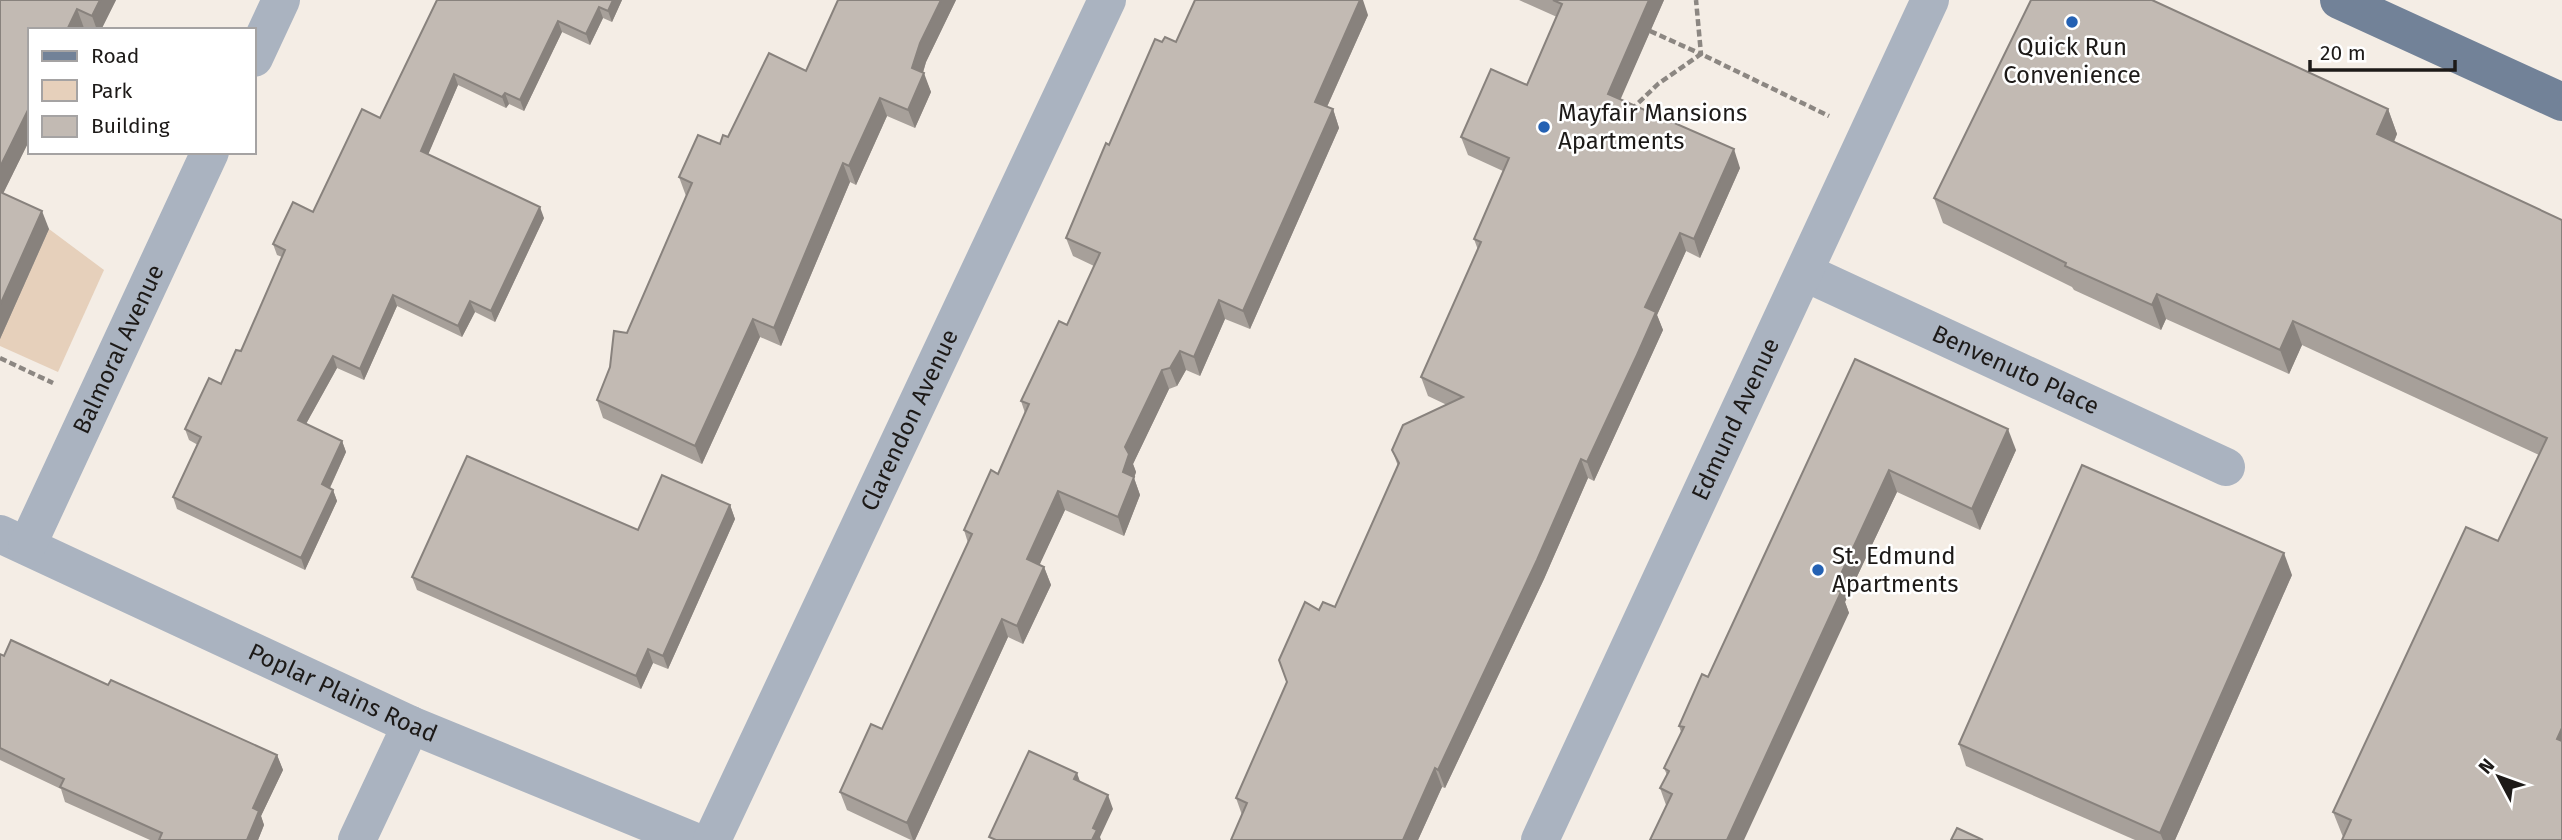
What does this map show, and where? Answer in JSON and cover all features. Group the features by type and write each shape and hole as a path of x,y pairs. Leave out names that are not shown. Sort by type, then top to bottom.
{"main road":[{"path":"2339,0 2562,103"}],"street":[{"path":"256,54 281,0"},
{"name":"Clarendon Avenue","path":"712,840 1107,0"},
{"name":"Edmund Avenue","path":"1540,840 1806,273 1930,0"},
{"name":"Balmoral Avenue","path":"14,540 209,154"},
{"name":"Benvenuto Place","path":"1806,273 2226,467"},
{"name":"Poplar Plains Road","path":"14,540 411,725 691,840"},
{"path":"357,840 411,725"}],"path":[{"path":"1696,0 1701,54"},
{"path":"1650,31 1831,117"},
{"path":"1626,117 1658,84 1701,54"},
{"path":"0,358 60,386"}],"green space":[{"path":"49,229 104,270 58,372 0,346 0,338"}],"building":[{"path":"0,0 100,0 92,16 77,9 68,28 28,28 28,110 0,167"},
{"path":"437,0 613,0 608,11 599,7 586,34 558,21 520,100 505,93 502,97 454,74 421,151 540,207 491,311 470,301 458,326 393,295 360,369 333,356 298,420 342,441 322,484 333,490 301,558 173,497 201,437 185,429 209,378 221,384 236,350 241,351 285,250 273,244 293,202 313,212 362,109 380,118"},
{"path":"838,0 941,0 920,43 912,68 924,73 908,110 880,98 849,166 843,163 774,328 753,319 695,446 597,400 610,367 614,331 627,333 692,183 679,177 698,135 720,144 723,135 728,137 769,53 806,71"},
{"path":"1195,0 1360,0 1315,102 1333,109 1243,311 1219,300 1194,357 1180,351 1170,368 1162,370 1125,447 1129,454 1123,472 1134,477 1118,517 1058,491 1027,559 1044,567 1017,626 1002,619 907,823 840,792 871,724 882,729 972,534 964,530 991,470 998,474 1029,404 1021,401 1059,321 1067,325 1100,253 1066,238 1106,143 1109,145 1155,39 1162,42 1165,37 1176,42"},
{"path":"1553,0 1649,0 1608,94 1734,149 1694,239 1680,233 1645,307 1656,312 1637,355 1587,462 1581,459 1537,560 1438,770 1435,768 1403,840 1231,840 1247,803 1236,798 1287,682 1279,660 1305,602 1319,610 1323,602 1335,607 1399,463 1392,450 1403,425 1463,397 1421,377 1481,242 1474,239 1509,158 1461,137 1491,69 1527,85 1562,4"},
{"path":"2031,0 2152,0 2388,109 2377,134 2562,220 2562,728 2557,739 2562,741 2562,840 2342,840 2351,820 2333,812 2466,527 2498,541 2547,438 2293,321 2280,350 2157,294 2152,305 2065,266 2066,263 1934,198"},
{"path":"0,192 42,211 0,305"},
{"path":"1855,359 2008,429 1972,509 1889,470 1834,589 1841,592 1727,840 1650,840 1672,794 1660,788 1669,771 1664,768 1684,727 1679,726 1702,674 1708,677"},
{"path":"467,456 638,530 662,475 730,505 663,656 648,649 636,676 412,577"},
{"path":"2082,465 2284,553 2160,833 1959,744"},
{"path":"11,640 108,685 111,680 277,755 253,808 259,811 247,840 159,840 162,833 60,787 64,779 0,748 0,654 4,656"},
{"path":"1029,751 1077,773 1074,779 1108,795 1093,828 1097,830 1092,840 996,840 989,837"},
{"path":"1957,828 1983,840 1951,840"}],"place":[{"name":"Quick Run Convenience","path":"2072,22"},
{"name":"Mayfair Mansions Apartments","path":"1544,127"},
{"name":"St. Edmund Apartments","path":"1818,570"}]}
